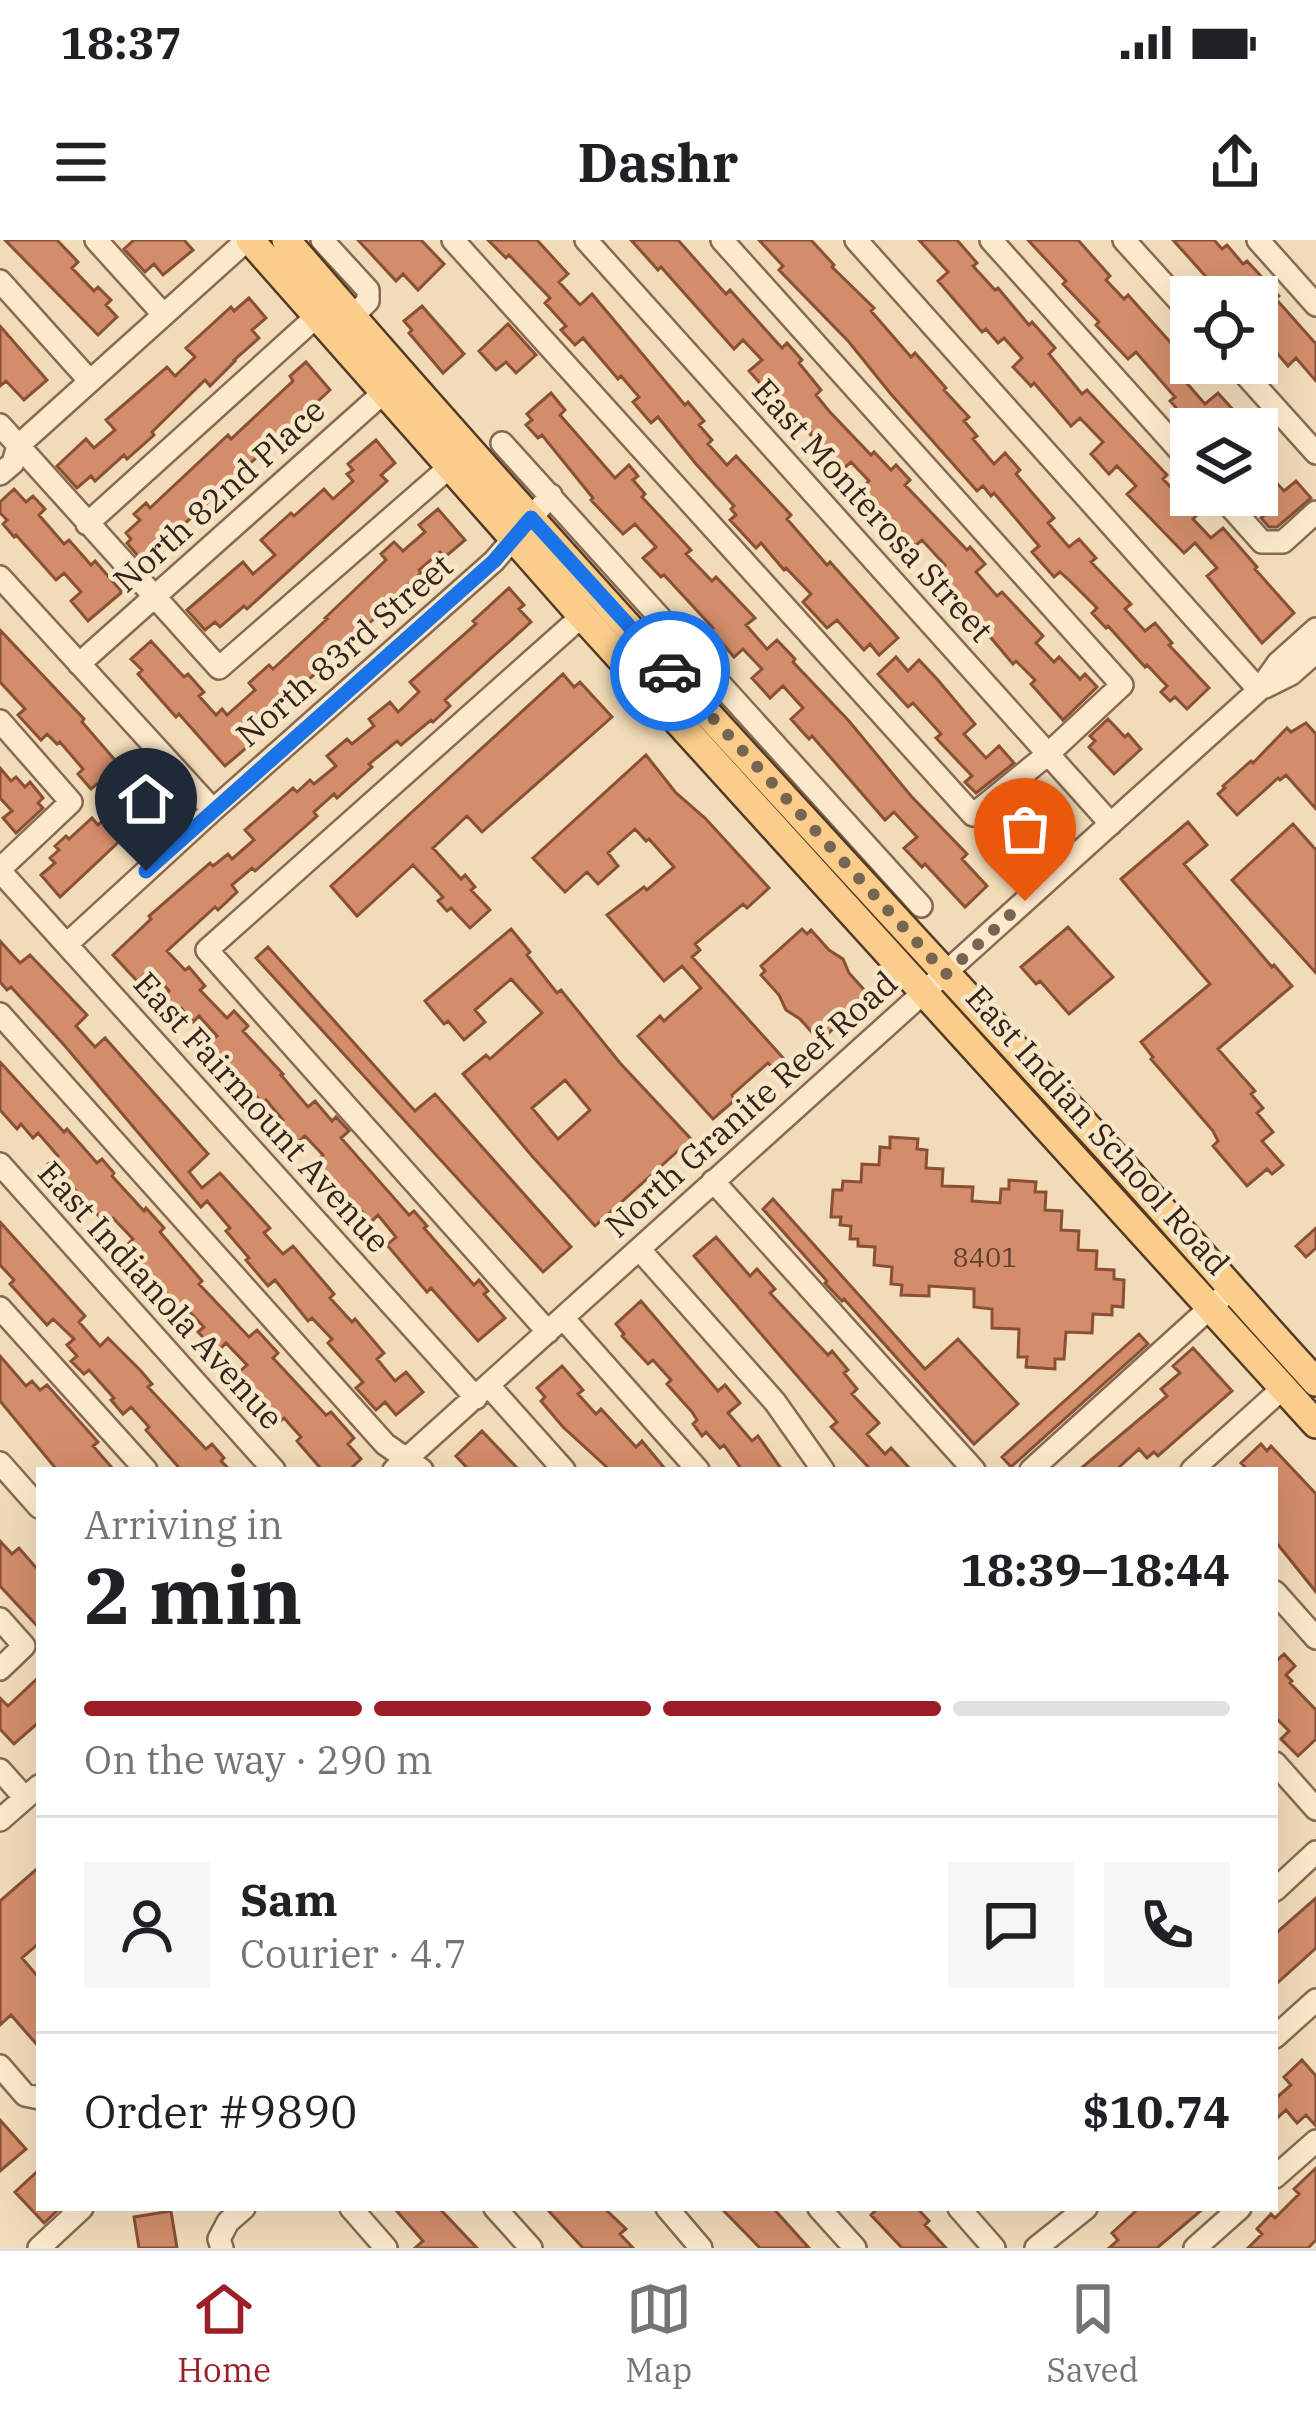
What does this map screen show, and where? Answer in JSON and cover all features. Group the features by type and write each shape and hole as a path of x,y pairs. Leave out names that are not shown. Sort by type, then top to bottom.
{"main road":[{"name":"East Indian School Road","path":"249,240 335,311"},
{"name":"East Indian School Road","path":"286,240 393,384 523,528 894,897 935,983 1210,1307 1316,1424"},
{"name":"East Indian School Road","path":"523,528 582,616 1232,1288 1316,1382"}],"street":[{"path":"96,240 163,314"},
{"path":"9,448 249,240"},
{"path":"87,524 335,311 368,301 368,290 322,240"},
{"path":"453,240 973,815 1122,685 722,240"},
{"name":"East Monterosa Street","path":"586,240 1111,824"},
{"path":"856,240 1259,690"},
{"path":"991,240 1170,440"},
{"path":"1124,240 1170,291"},
{"path":"1258,240 1316,305"},
{"path":"0,281 89,380"},
{"name":"North 82nd Place","path":"79,664 393,384"},
{"path":"1254,384 1316,453"},
{"path":"0,425 13,463 0,474"},
{"name":"East Indian School Road","path":"502,442 894,897 921,906"},
{"path":"9,448 87,524 219,668 459,458"},
{"name":"North 83rd Street","path":"67,944 494,561 551,496"},
{"path":"1239,516 1262,542 1282,542 1316,512"},
{"path":"0,577 213,810"},
{"path":"582,616 207,950 556,1325 695,1467"},
{"name":"North Granite Reef Road","path":"408,1466 713,1181 1259,690 1278,663 1316,629"},
{"name":"North Granite Reef Road","path":"1259,690 1291,674 1316,652"},
{"path":"0,721 71,802 0,870"},
{"name":"East Fairmount Avenue","path":"0,870 482,1392 561,1467"},
{"path":"0,1014 408,1466"},
{"name":"East Indianola Avenue","path":"0,1164 271,1467"},
{"path":"713,1181 971,1467"},
{"path":"639,1249 775,1402 821,1467"},
{"path":"1034,1467 1232,1288"},
{"path":"0,1308 143,1467"},
{"path":"1195,1467 1283,1388"},
{"path":"0,1463 36,1504"},
{"path":"1278,1595 1316,1638"},
{"path":"0,1619 24,1646 0,1669"},
{"path":"1278,1766 1316,1809"},
{"path":"0,1770 32,1792 0,1820"},
{"path":"1278,1887 1316,1852"},
{"path":"1278,2034 1316,2000"},
{"path":"0,2066 26,2095 36,2097"},
{"path":"1278,2174 1316,2140"},
{"path":"38,2248 79,2211"},
{"path":"221,2242 228,2222 241,2211"},
{"path":"354,2211 386,2248"},
{"path":"498,2211 531,2248"},
{"path":"670,2211 701,2248"},
{"path":"822,2211 855,2248"},
{"path":"962,2211 994,2248"},
{"path":"1042,2245 1082,2211"},
{"path":"1195,2248 1237,2211"}],"building":[{"path":"5,240 57,240 78,262 72,268 94,291 98,287 111,300 106,305 117,317 98,335"},
{"path":"134,240 184,240 193,250 163,275 154,264 145,272 124,249"},
{"path":"358,240 421,240 444,264 418,290 403,274 396,281"},
{"path":"488,240 537,240 568,274 559,282 580,305 592,294 685,405 688,402 704,421 699,425 712,440 708,444 727,465 736,456 791,515 787,519 827,565 830,562 898,638 879,655 870,644 864,650 837,620 827,628 803,602 811,594 761,543 756,548 730,520 736,515 734,506 658,417 651,423 633,402 639,397 583,338 575,345 561,330 566,326 545,303 550,298"},
{"path":"631,240 678,240 782,348 787,343 821,390 816,395 829,411 871,455 874,452 891,470 896,465 910,480 905,485 985,564 976,572 1043,636 1036,643 1054,662 1059,657 1080,679 1085,674 1097,687 1063,720 1031,684 1035,680 1016,661 1013,664 933,575 945,565 922,540 915,546 903,534 898,539 857,492 869,481 851,462 843,469 796,413 791,417 749,371 762,360 743,340 734,349"},
{"path":"759,240 811,240 874,308 871,311 911,357 915,353 946,388 969,417 964,421 977,436 973,439 994,464 1005,453 1020,470 1016,474 1054,518 1048,523 1069,547 1079,539 1096,558 1091,562 1131,604 1125,609 1145,631 1155,623 1209,688 1187,709 1175,697 1170,701 1161,692 1167,686 1092,613 1097,608 1070,581 1060,572 1054,577 1032,552 1039,546 994,493 991,496 983,486 977,491 849,342 779,270 783,266"},
{"path":"919,240 957,240 977,263 973,266 1055,348 1049,354 1082,394 1087,390 1167,475 1163,479 1170,486 1170,516 1196,516 1193,519 1211,538 1223,528 1257,567 1294,613 1262,643 1207,576 1217,568 1195,543 1184,553 1127,494 1136,486 1117,466 1109,474 1091,454 1103,442 1080,418 1071,426 1034,383 1031,386 1013,367 1022,358 1004,338 998,343 986,329 982,332 938,281 948,272"},
{"path":"1028,240 1078,240 1110,276 1106,280 1124,299 1128,295 1170,342 1170,384 1188,384 1205,404 1218,393 1232,408 1176,408 1170,401 1175,397 1136,352 1128,359 1063,284 1066,281"},
{"path":"1173,240 1214,240 1222,249 1227,245 1261,276 1205,276"},
{"path":"249,298 266,318 252,330 259,338 210,386 205,380 127,459 124,455 95,481 91,476 77,488 57,466 86,439 94,448 115,430 106,420 167,367 175,376 195,357 186,348 231,307 234,311"},
{"path":"1278,301 1316,344 1316,381 1296,358 1288,366 1278,354"},
{"path":"422,306 464,354 443,373 404,321"},
{"path":"508,324 536,355 516,373 506,362 496,370 479,351"},
{"path":"0,326 47,380 24,400 6,381 0,386"},
{"path":"306,362 330,390 143,562 127,543 131,539 126,533 140,520 134,514 146,503 150,508 228,435 231,439 293,381 290,376"},
{"path":"551,393 565,410 560,415 615,478 629,465 638,476 633,480 645,494 642,497 691,550 686,554 755,618 746,625 767,649 777,640 967,854 962,859 987,886 965,907 904,848 917,837 894,812 885,820 812,736 809,739 791,719 803,708 783,686 770,698 752,678 762,669 743,649 734,657 713,628 643,558 656,547 635,524 623,534 542,435 538,438 526,425 532,420 527,414"},
{"path":"376,440 395,463 381,475 387,481 247,609 244,606 220,627 215,622 205,630 187,610 243,562 253,574 275,555 261,540 324,489 333,499 353,481 347,474 353,470 348,464"},
{"path":"1296,481 1311,498 1277,527 1269,527 1261,518 1278,516 1278,485 1284,491"},
{"path":"14,489 26,502 33,496 45,509 39,515 64,544 69,540 91,565 95,561 122,592 88,621 71,601 81,592 64,573 56,580 3,524 7,520 0,513 0,502"},
{"path":"438,509 465,540 445,557 440,552 395,600 348,642 345,639 322,661 326,664 245,736 252,743 225,766 138,674 142,670 131,659 151,641 204,692 199,696 216,715 222,709 227,715 255,690 249,683 269,665 273,669 386,560 381,554 394,542 403,551 425,532 419,525"},
{"path":"509,588 531,622 445,700 450,706 433,722 401,745 397,741 337,798 334,794 314,812 317,816 255,871 252,868 232,885 237,892 218,910 215,907 167,951 185,970 189,967 205,986 200,990 227,1018 234,1011 248,1026 243,1031 308,1107 315,1101 332,1121 336,1117 349,1131 341,1138 409,1215 414,1211 474,1285 479,1280 488,1291 484,1294 505,1318 478,1341 387,1245 396,1237 378,1215 371,1222 358,1207 353,1212 342,1199 314,1164 323,1155 305,1136 295,1144 266,1100 263,1103 206,1046 217,1036 199,1016 193,1022 181,1008 176,1012 163,997 169,991 150,969 137,981 113,955 210,863 213,866 228,854 232,859 254,840 245,830 293,788 297,792 310,780 314,784 336,766 327,756 374,726 369,719 390,702 398,712 419,692 410,682"},
{"path":"0,630 84,719 134,782 144,774 170,802 144,825 141,821 60,897 41,875 55,863 50,858 59,850 55,846 92,818 98,825 118,808 97,784 91,789 78,774 83,769 60,742 47,734 41,740 18,715 25,709 0,682"},
{"path":"896,657 908,671 919,660 937,679 975,724 964,734 986,758 999,746 1014,763 976,793 965,782 972,776 936,738 941,734 878,674"},
{"path":"563,674 574,687 580,682 612,717 482,832 467,816 433,848 461,879 465,875 475,887 471,890 490,910 470,928 451,908 447,911 438,901 443,897 413,865 357,916 331,886"},
{"path":"1108,719 1141,749 1114,774 1089,747 1095,741 1090,736"},
{"path":"1306,723 1316,734 1316,809 1286,775 1237,815 1218,794 1223,786 1287,728 1291,732"},
{"path":"646,755 676,793 769,888 695,944 700,950 692,957 786,1061 775,1070 768,1063 713,1119 638,1036 660,1016 664,1021 701,988 682,966 664,981 607,915 674,867 635,829 608,853 618,866 598,884 587,872 565,892 533,858"},
{"path":"0,768 11,781 16,777 25,787 30,782 43,798 38,803 43,808 16,833 3,818 12,811 0,798"},
{"path":"1022,794 1035,808 1045,800 1062,820 1028,849 997,815"},
{"path":"1188,822 1207,845 1184,864 1292,986 1218,1049 1255,1091 1251,1094 1263,1108 1257,1113 1273,1132 1262,1141 1283,1165 1272,1174 1267,1169 1247,1186 1213,1146 1218,1141 1213,1131 1141,1042 1210,984 1121,879"},
{"path":"1293,824 1316,850 1316,973 1232,880"},
{"path":"1068,927 1113,977 1069,1014 1021,967"},
{"path":"511,929 557,993 561,990 691,1139 595,1226 463,1074 486,1055 490,1059 542,1013 511,979 475,1010 485,1022 464,1040 425,1001","holes":["565,1080 590,1110 558,1139 532,1108"]},
{"path":"802,929 807,934 811,930 843,959 867,993 866,1000 824,1037 817,1038 786,1010 761,975 765,971 761,966"},
{"path":"0,941 20,963 30,955 87,1015 76,1026 95,1047 105,1038 208,1154 189,1172 202,1188 220,1173 270,1228 264,1233 283,1254 293,1246 334,1294 330,1298 384,1353 377,1359 395,1381 406,1372 423,1392 396,1415 385,1402 376,1410 356,1388 363,1382 328,1343 332,1339 312,1318 308,1321 275,1280 268,1286 207,1201 201,1207 65,1046 11,987 7,990 0,982"},
{"path":"268,947 415,1111 435,1094 571,1247 543,1272 256,958"},
{"path":"0,1062 64,1132 67,1129 97,1163 102,1159 112,1176 164,1228 160,1232 202,1281 199,1284 249,1337 257,1330 278,1353 273,1358 354,1438 348,1444 361,1459 352,1467 319,1467 297,1441 301,1437 284,1418 279,1422 237,1374 247,1365 226,1343 217,1352 198,1332 204,1327 183,1305 176,1312 125,1247 133,1239 113,1218 106,1224 66,1185 48,1164 58,1156 38,1133 33,1138 21,1124 17,1129 0,1110"},
{"path":"890,1137 918,1139 917,1149 927,1150 926,1168 943,1169 942,1186 973,1187 972,1201 1000,1203 1001,1189 1009,1189 1009,1180 1036,1182 1035,1192 1046,1192 1045,1210 1062,1211 1061,1230 1079,1231 1078,1250 1097,1251 1096,1269 1114,1270 1114,1279 1124,1280 1123,1307 1112,1306 1112,1315 1093,1314 1092,1333 1066,1332 1064,1359 1055,1359 1055,1369 1026,1367 1027,1357 1018,1357 1019,1329 992,1328 992,1309 974,1307 974,1289 929,1286 929,1296 901,1295 902,1285 891,1284 892,1267 874,1265 875,1247 858,1246 858,1239 850,1239 851,1226 840,1225 841,1217 831,1217 833,1190 842,1190 843,1181 861,1182 862,1164 879,1165 880,1147 890,1148"},
{"path":"773,1199 925,1369 958,1339 1018,1404 974,1444 763,1209"},
{"path":"0,1222 85,1316 79,1322 100,1346 108,1338 206,1449 212,1444 227,1467 178,1467 131,1407 123,1414 89,1370 84,1374 71,1361 77,1356 67,1345 74,1339 53,1319 47,1325 10,1284 14,1280 0,1265"},
{"path":"1316,1228 1316,1248 1306,1257 1296,1246"},
{"path":"716,1237 750,1276 757,1269 775,1289 770,1293 848,1370 844,1373 857,1389 852,1394 879,1423 867,1434 885,1454 891,1448 908,1467 868,1467 831,1427 837,1422 694,1256"},
{"path":"641,1301 718,1391 725,1385 740,1403 728,1413 752,1441 758,1436 780,1467 740,1467 724,1445 720,1448 706,1432 702,1436 693,1424 697,1420 692,1412 667,1384 671,1380 653,1360 648,1364 616,1324"},
{"path":"1139,1334 1148,1344 1011,1467 1002,1457"},
{"path":"1193,1348 1232,1391 1158,1456 1154,1452 1147,1458 1139,1449 1119,1467 1083,1467 1167,1396 1161,1389 1180,1373 1173,1366"},
{"path":"0,1356 26,1386 32,1381 40,1390 47,1385 98,1442 93,1446 111,1467 55,1467 0,1401"},
{"path":"562,1366 596,1414 601,1409 636,1447 642,1441 664,1467 607,1467 563,1427 541,1401 545,1397 537,1388"},
{"path":"482,1431 516,1467 466,1467 456,1456"},
{"path":"1261,1444 1267,1451 1271,1446 1316,1494 1316,1592 1278,1545 1278,1467 1241,1463"},
{"path":"0,1541 12,1554 19,1548 36,1568 36,1625 0,1586"},
{"path":"1284,1654 1295,1666 1286,1675 1316,1710 1316,1739 1298,1756 1281,1739 1289,1731 1278,1720 1278,1659"},
{"path":"36,1680 36,1725 14,1744 0,1729 0,1698 8,1706"},
{"path":"36,1870 36,1946 22,1958 36,1974 36,2044 11,2015 0,2025 0,1901"},
{"path":"1316,1898 1316,1948 1278,1982 1278,1931"},
{"path":"1302,2060 1316,2076 1316,2126 1306,2115 1297,2123 1286,2110 1278,2117 1278,2096 1291,2085 1284,2077"},
{"path":"0,2120 26,2149 0,2171"},
{"path":"1316,2168 1316,2240 1308,2248 1248,2248 1262,2234 1257,2229 1299,2194 1294,2189"},
{"path":"36,2173 36,2211 57,2211 44,2223 15,2192"},
{"path":"171,2211 177,2248 139,2248 134,2217"},
{"path":"397,2211 442,2211 477,2248 415,2248 423,2241"},
{"path":"549,2211 607,2211 626,2229 620,2234 633,2248 583,2248"},
{"path":"724,2211 776,2211 809,2248 760,2248"},
{"path":"875,2211 920,2211 929,2221 925,2225 946,2248 902,2248 871,2215"},
{"path":"1136,2211 1200,2211 1157,2248 1109,2248 1118,2240 1112,2233"}],"way so far":[{"path":"670,671 946,974 1025,901"}],"route":[{"path":"146,871 494,561 531,518 670,671"}]}
